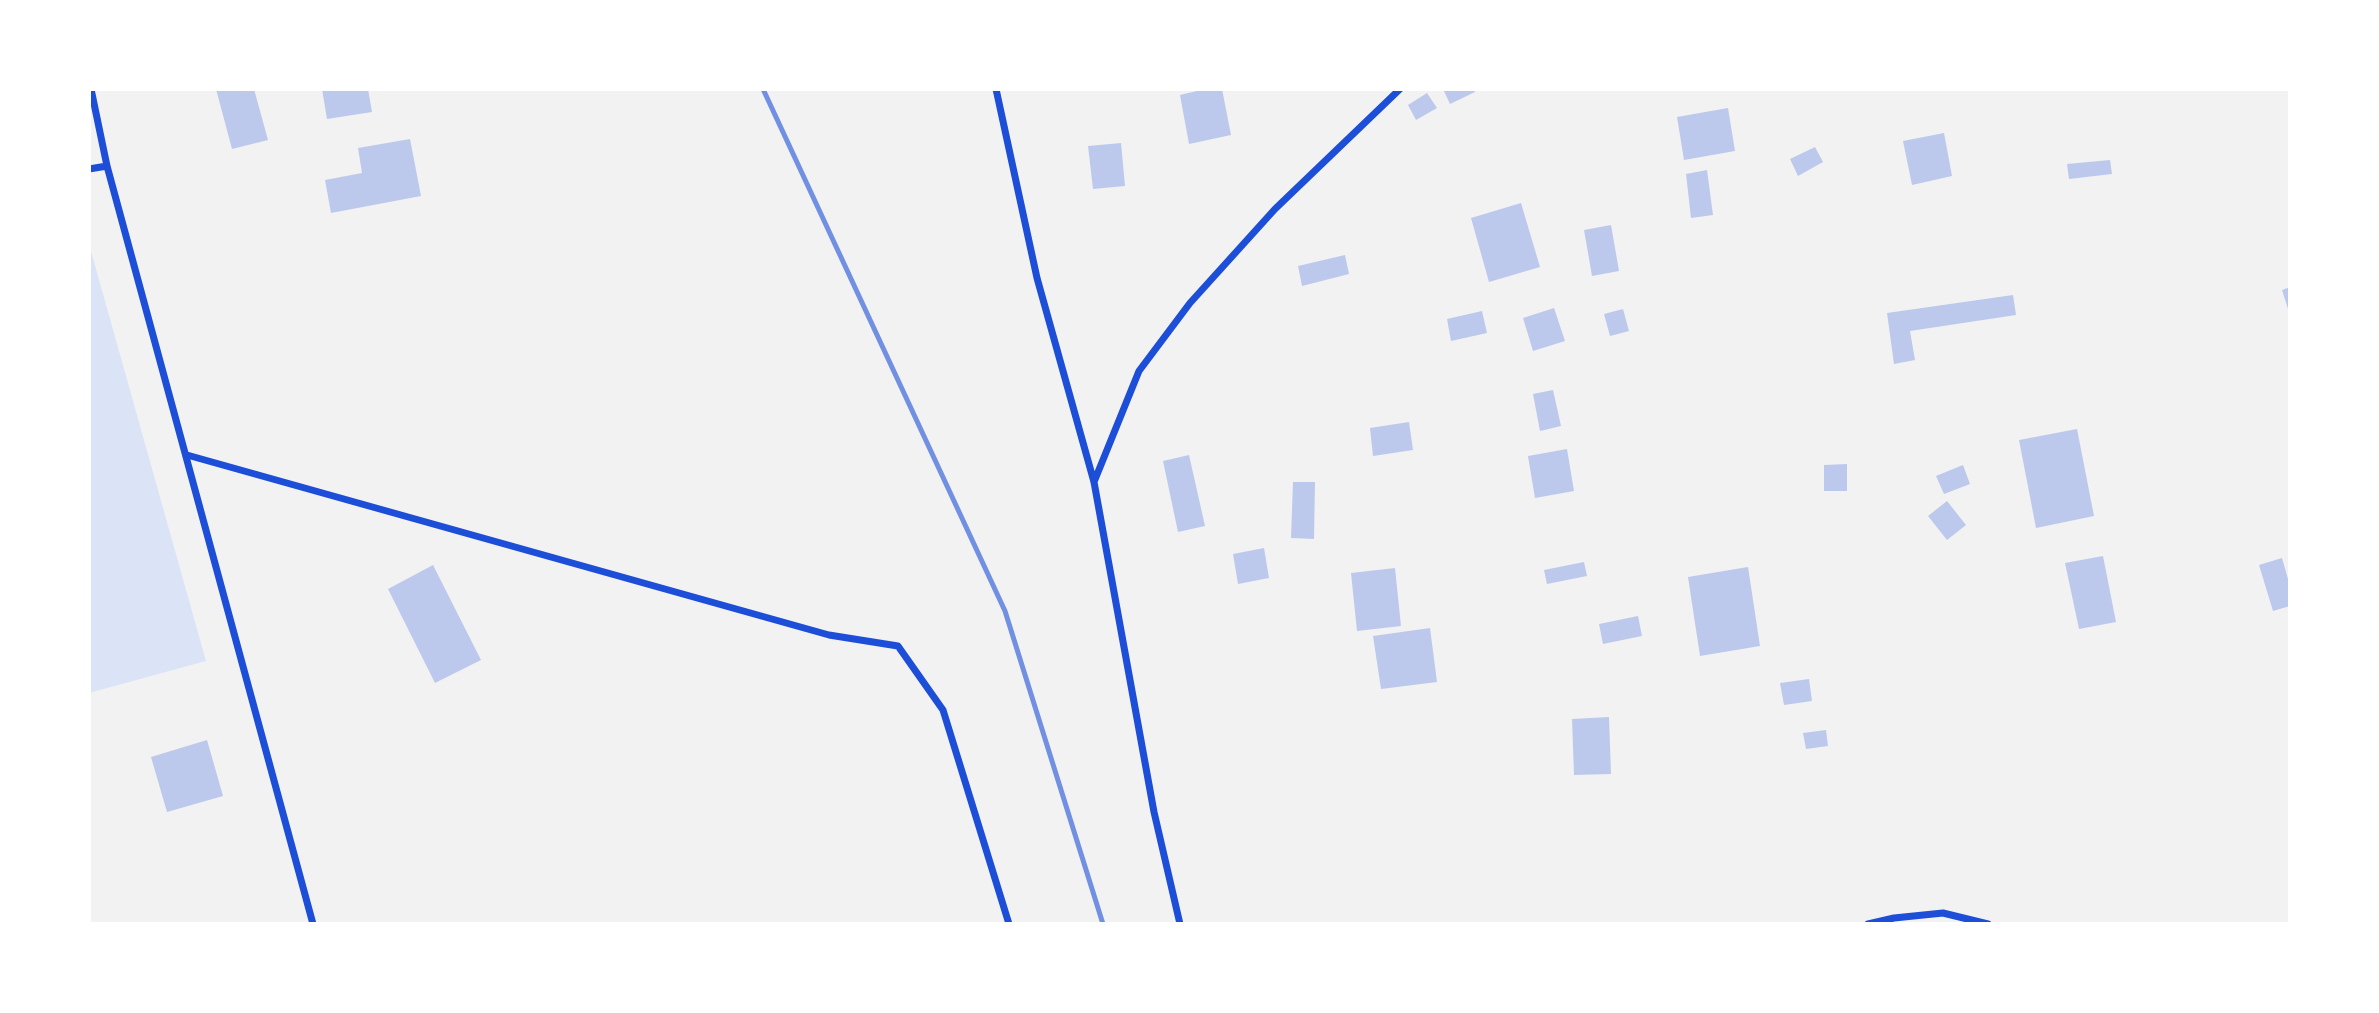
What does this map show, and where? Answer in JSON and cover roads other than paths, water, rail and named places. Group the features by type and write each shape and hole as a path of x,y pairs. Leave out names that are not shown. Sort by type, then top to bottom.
{"street":[{"path":"91,89 107,166 313,924"},
{"path":"996,89 1037,278 1094,482 1154,812 1180,924"},
{"path":"1094,482 1139,371 1190,303 1275,209 1400,89"},
{"path":"89,169 107,166"},
{"path":"187,455 829,635 898,646 943,710 1009,924"},
{"path":"1868,924 1894,918 1943,913 1988,924"}],"railway":[{"path":"763,89 1005,611 1103,924"}]}
